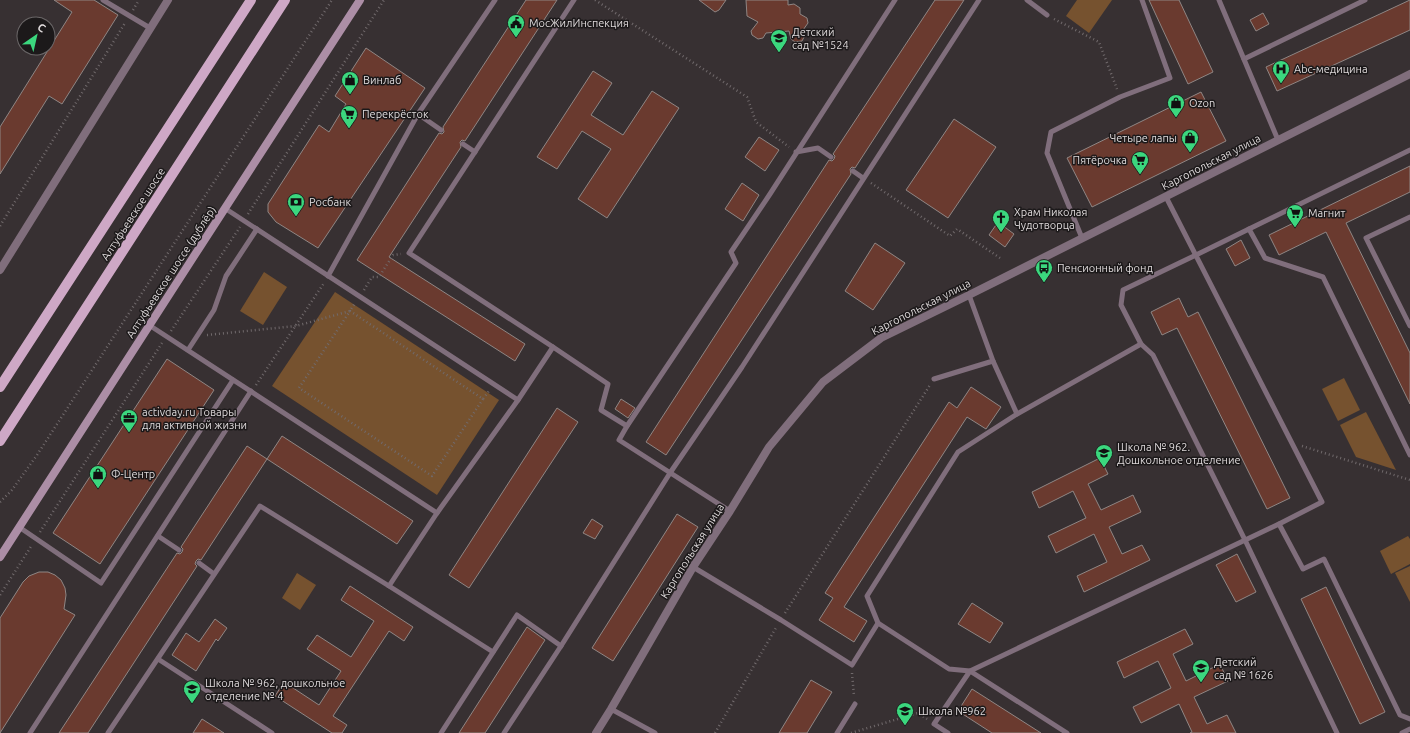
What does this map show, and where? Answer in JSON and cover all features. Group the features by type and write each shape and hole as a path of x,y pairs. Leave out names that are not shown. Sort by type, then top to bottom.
{"main road":[{"name":"Алтуфьевское шоссе","path":"0,387 251,0"},
{"name":"Алтуфьевское шоссе","path":"0,441 285,0"},
{"name":"Алтуфьевское шоссе (дублёр)","path":"0,557 360,0"}],"street":[{"path":"0,270 168,0"},
{"name":"Каргопольская улица","path":"596,733 693,567 730,511 769,447 823,382 881,338 1410,74"}],"lane":[{"path":"103,0 150,28"},
{"path":"328,276 418,114 495,0"},
{"path":"574,0 409,253 608,384 601,410 627,426"},
{"path":"730,511 619,440 736,263 731,252 896,0"},
{"path":"504,733 561,646 670,473 742,367 979,0"},
{"path":"1027,0 1047,14"},
{"path":"1082,238 1047,153 1051,132 1120,97 1170,78 1142,0"},
{"path":"1219,0 1278,140"},
{"path":"1244,59 1365,0"},
{"path":"418,114 441,130"},
{"path":"463,144 475,152"},
{"path":"796,152 818,148 831,157"},
{"path":"1337,733 1245,540 1153,355 1141,344 1121,305 1123,290 1196,256 1249,228 1410,150"},
{"path":"853,171 863,178"},
{"path":"948,733 934,724 970,671 1280,524 1322,502 1166,197"},
{"path":"226,209 518,400"},
{"path":"1410,217 1366,238 1410,326"},
{"path":"1249,228 1265,258 1323,277 1410,455"},
{"path":"188,350 214,310 226,276 257,229"},
{"path":"969,295 993,361 1017,414"},
{"path":"149,325 437,513"},
{"path":"1067,733 970,671 949,669 878,623 866,596 958,452 1017,414 1141,344"},
{"path":"389,586 437,513 518,400 553,347"},
{"path":"934,379 993,361"},
{"path":"19,527 101,583 233,380"},
{"path":"30,733 252,391"},
{"path":"108,733 260,506 493,652"},
{"path":"1280,524 1303,569 1324,559 1400,715 1410,718"},
{"path":"158,536 179,550"},
{"path":"199,564 214,574"},
{"path":"693,567 781,620 852,666 878,623"},
{"path":"440,733 517,615 561,646"},
{"path":"158,659 272,733"},
{"path":"837,733 855,704"},
{"path":"611,709 655,733"},
{"path":"1402,733 1410,729"}],"path":[{"path":"0,226 139,0"},
{"path":"0,502 12,490 33,461 332,0"},
{"path":"0,595 167,336 244,221 384,0"},
{"path":"595,0 747,97 756,122 796,152"},
{"path":"1047,14 1099,42 1120,97"},
{"path":"863,178 950,236 957,229 1000,258"},
{"path":"409,253 393,255 379,277 372,276 299,388 432,476 493,384"},
{"path":"252,391 328,276"},
{"path":"197,337 296,326 350,311 483,399"},
{"path":"715,733 781,620 934,379"},
{"path":"1291,442 1410,480"},
{"path":"852,666 855,704"},
{"path":"851,733 918,713 934,724"}],"shaded area":[{"path":"1077,0 1112,0 1089,33 1066,16"},
{"path":"264,272 287,287 263,325 240,311"},
{"path":"335,292 499,400 437,495 272,386"},
{"path":"1344,378 1360,410 1338,421 1322,389"},
{"path":"1366,412 1396,470 1356,457 1340,425"},
{"path":"1408,536 1410,539 1410,564 1391,574 1380,551"},
{"path":"1410,566 1410,602 1395,573"},
{"path":"297,573 316,585 300,610 282,598"}],"building":[{"path":"54,0 94,0 118,15 62,104 49,96 0,174 0,127 44,56 56,56 56,38 72,12"},
{"path":"526,0 557,0 465,141 462,140 460,142 461,147 389,257 525,344 515,361 357,260 439,133 442,134 444,132 443,127"},
{"path":"699,0 726,0 719,10 715,12"},
{"path":"746,0 788,0 788,5 794,4 800,8 800,14 807,18 808,23 803,30 805,35 802,41 795,42 791,39 789,31 766,33 763,38 758,39 752,35 751,31 758,22 747,16"},
{"path":"935,0 964,0 855,168 852,167 850,169 851,174 666,455 646,442 829,160 832,161 834,159 835,156 833,154"},
{"path":"1149,0 1179,0 1213,72 1188,84"},
{"path":"1410,0 1410,30 1277,91 1266,67"},
{"path":"1263,13 1269,24 1256,31 1250,20"},
{"path":"366,48 425,88 318,248 276,222 268,212 268,204 319,125 329,132 346,104 335,96"},
{"path":"593,71 612,83 591,115 623,135 652,91 679,108 607,218 578,199 611,149 582,131 557,169 537,157"},
{"path":"1201,92 1226,141 1092,207 1067,158"},
{"path":"954,119 996,147 948,218 906,190"},
{"path":"759,137 779,150 765,171 745,157"},
{"path":"1410,166 1410,192 1346,223 1410,353 1410,404 1326,232 1279,255 1269,235"},
{"path":"742,183 759,195 743,221 725,209"},
{"name":"Храм Николая Чудотворца","path":"998,222 1014,234 1005,247 989,235"},
{"path":"1241,240 1250,258 1235,266 1226,249"},
{"path":"875,243 905,263 873,310 845,291"},
{"path":"1179,298 1188,317 1198,312 1290,498 1267,509 1177,328 1162,335 1151,312"},
{"path":"167,359 214,390 100,564 53,533"},
{"path":"971,387 1001,407 986,429 967,417 844,607 867,621 854,642 819,620 833,598 825,593 949,402 957,408"},
{"path":"621,399 635,408 628,418 615,409"},
{"path":"557,408 578,422 469,588 449,575"},
{"path":"282,436 413,521 397,544 267,459"},
{"path":"247,446 267,459 201,560 198,559 196,561 195,564 197,566 88,733 59,733 177,553 180,554 182,552 183,549 181,547"},
{"path":"1100,458 1108,474 1088,484 1101,510 1133,495 1141,512 1109,527 1122,554 1142,545 1150,560 1084,592 1077,576 1107,562 1094,534 1056,553 1048,536 1086,518 1073,491 1039,508 1032,492"},
{"path":"677,514 698,527 613,661 592,648"},
{"path":"592,519 603,526 595,539 583,533"},
{"path":"1237,554 1256,592 1236,602 1216,565"},
{"path":"39,572 48,572 61,580 65,588 66,595 64,609 75,615 0,733 0,618 23,582 29,576"},
{"path":"350,586 413,627 404,641 389,631 333,716 347,725 342,733 332,733 275,696 284,682 319,705 341,671 307,649 317,635 351,657 374,621 341,600"},
{"path":"1326,587 1385,712 1360,724 1301,599"},
{"path":"972,603 1003,623 990,643 958,624"},
{"path":"215,619 227,628 218,641 216,639 196,671 172,655 186,633 199,642"},
{"path":"527,627 545,640 485,733 459,733"},
{"path":"1185,629 1193,644 1173,654 1186,681 1220,664 1228,681 1194,697 1207,724 1227,715 1236,733 1190,733 1192,732 1179,704 1141,723 1133,707 1171,688 1158,661 1124,678 1117,662"},
{"path":"811,680 832,692 807,733 779,733"},
{"path":"972,689 1041,733 992,733 958,711"},
{"path":"202,719 224,733 193,733"}],"place":[{"name":"МосЖилИнспекция","path":"516,38"},
{"name":"Детский сад №1524","path":"779,53"},
{"name":"Abc-медицина","path":"1281,84"},
{"name":"Винлаб","path":"350,95"},
{"name":"Ozon","path":"1176,118"},
{"name":"Перекрёсток","path":"349,129"},
{"name":"Четыре лапы","path":"1190,153"},
{"name":"Пятёрочка","path":"1140,175"},
{"name":"Росбанк","path":"296,217"},
{"name":"Магнит","path":"1295,228"},
{"name":"Храм Николая Чудотворца","path":"1001,233"},
{"name":"Пенсионный фонд","path":"1044,283"},
{"name":"activday.ru Товары для активной жизни","path":"129,433"},
{"name":"Школа № 962. Дошкольное отделение","path":"1104,468"},
{"name":"Ф-Центр","path":"98,489"},
{"name":"Детский сад № 1626","path":"1201,683"},
{"name":"Школа № 962, дошкольное отделение № 4","path":"192,704"},
{"name":"Школа №962","path":"905,726"}]}
